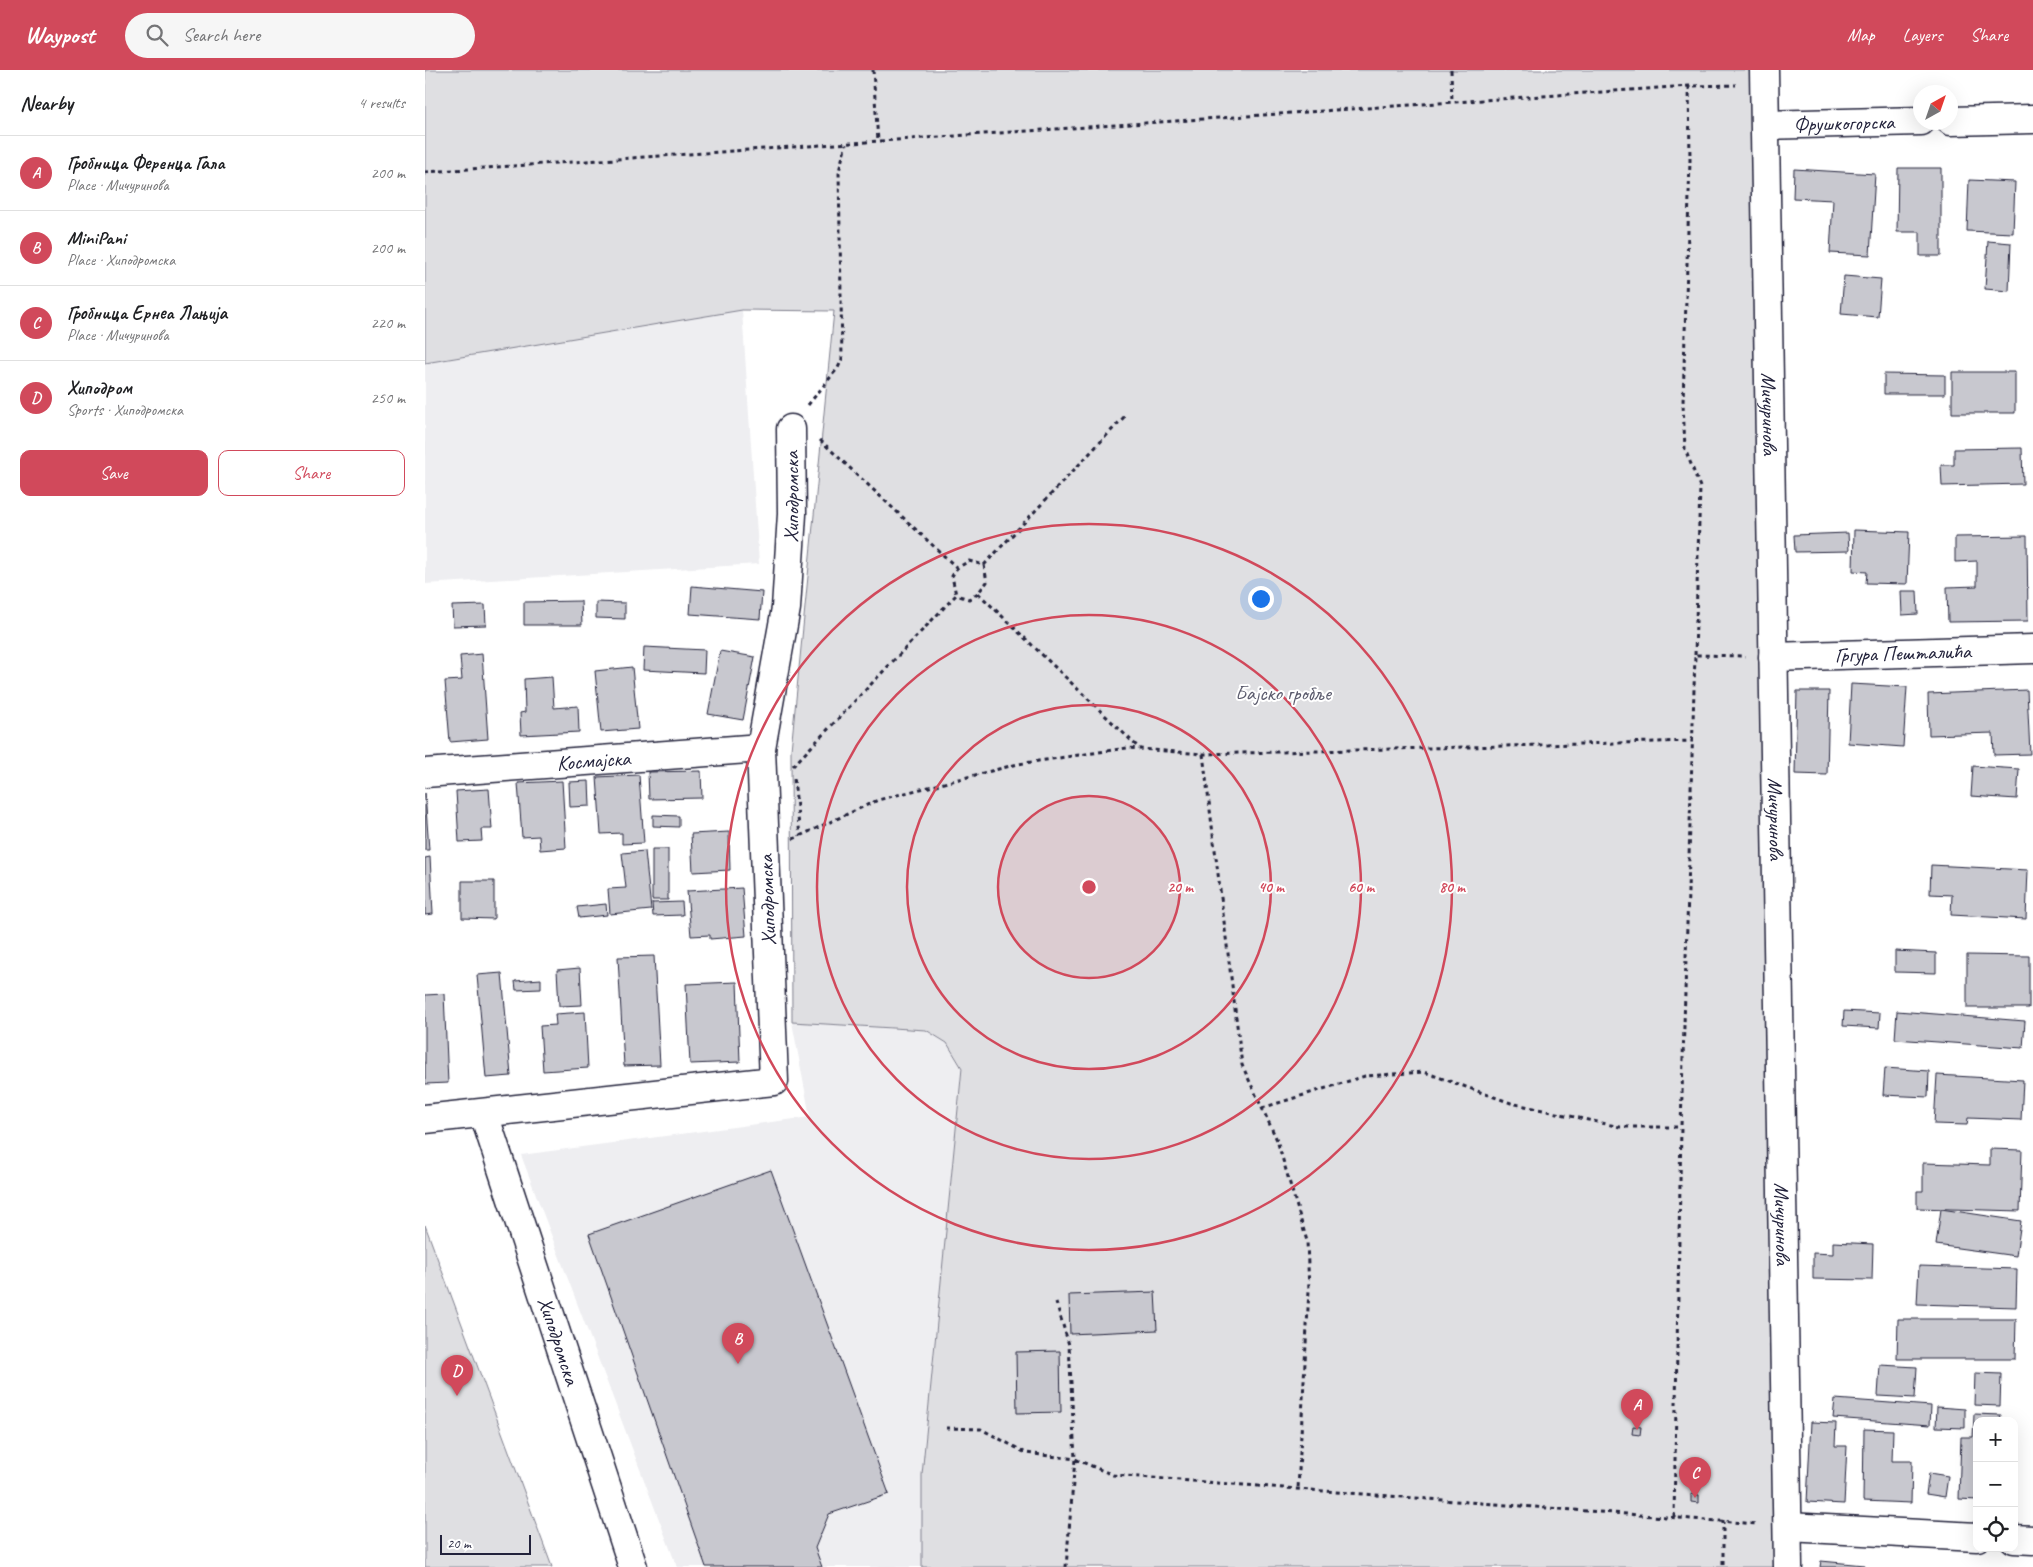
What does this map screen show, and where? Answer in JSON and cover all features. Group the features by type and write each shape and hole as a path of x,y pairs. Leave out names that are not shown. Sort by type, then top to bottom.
{"street":[{"name":"Мичуринова","path":"1764,78 1788,1567"},
{"path":"1958,121 2033,119"},
{"name":"Фрушкогорска","path":"1766,125 1913,121"},
{"name":"Хиподромска","path":"425,1119 774,1081 761,748 786,608 792,514 794,424"},
{"name":"Гргура Пешталића","path":"1773,657 2033,649"},
{"name":"Космајска","path":"425,773 761,748"},
{"name":"Хиподромска","path":"484,1114 633,1567"},
{"path":"1788,1527 1973,1537"},
{"path":"2018,1539 2033,1540"}],"path":[{"path":"873,70 878,141"},
{"path":"1451,70 1452,102"},
{"path":"425,172 1689,86 1764,78"},
{"path":"1674,1517 1681,1127 1699,487 1685,449 1683,403 1690,160 1689,86"},
{"path":"847,144 839,171 842,359 838,368 794,424 957,568"},
{"path":"956,595 969,599 978,593 987,582 985,565 1125,416"},
{"path":"956,595 952,576 957,568 969,561 985,565"},
{"path":"978,593 1140,749"},
{"path":"800,836 792,764 956,595"},
{"path":"1695,655 1773,657"},
{"path":"765,852 879,800 1018,764 1127,748 1203,754 1693,741"},
{"path":"1203,754 1242,1064 1277,1140 1307,1241 1309,1290 1298,1489"},
{"path":"1262,1108 1365,1076 1424,1072 1511,1103 1620,1127 1681,1127"},
{"path":"1056,1302 1069,1345 1075,1459 1066,1567"},
{"path":"946,1428 981,1429 1027,1453 1075,1459 1113,1475 1723,1520 1788,1527"},
{"path":"1723,1520 1723,1567"}],"shaded area":[{"path":"742,310 759,564 425,584 425,363"},
{"path":"792,1022 926,1030 947,1043 962,1068 922,1475 922,1567 677,1567 521,1155 810,1117"}],"green space":[{"name":"Бајско гробље","path":"425,70 1755,70 1785,1567 922,1567 922,1475 962,1068 947,1043 926,1030 792,1022 791,750 834,311 742,310 425,363"},
{"path":"425,1225 552,1567 425,1567"}],"building":[{"path":"1898,168 1941,168 1941,256 1920,256 1920,232 1897,232"},
{"path":"1794,169 1875,174 1870,255 1830,253 1833,200 1793,198"},
{"path":"1969,180 2015,182 2013,233 1967,231"},
{"path":"1988,241 2011,243 2009,291 1985,289"},
{"path":"1844,276 1881,279 1878,317 1841,314"},
{"path":"1952,372 2015,372 2015,413 1952,413"},
{"path":"1884,374 1945,375 1945,394 1884,394"},
{"path":"2022,448 2023,484 1942,486 1941,465 1954,465 1954,449"},
{"path":"1854,530 1909,532 1907,584 1866,583 1867,572 1853,571"},
{"path":"1848,533 1849,551 1795,552 1794,535"},
{"path":"2027,536 2028,621 1948,622 1947,587 1977,586 1977,561 1955,562 1955,537"},
{"path":"692,586 762,592 760,619 690,614"},
{"path":"1901,591 1917,591 1918,614 1902,615"},
{"path":"581,601 582,625 524,625 524,602"},
{"path":"596,602 625,603 625,619 596,618"},
{"path":"485,605 486,625 453,626 452,606"},
{"path":"644,647 705,650 704,673 643,670"},
{"path":"720,651 755,657 743,720 708,714"},
{"path":"482,654 488,739 450,742 445,681 462,680 460,656"},
{"path":"632,667 638,729 601,732 595,671"},
{"path":"552,677 554,708 578,706 579,732 521,735 520,713 525,712 524,679"},
{"path":"1851,684 1907,687 1903,747 1848,743"},
{"path":"2027,690 2030,754 1994,755 1993,733 1929,735 1928,694"},
{"path":"1797,691 1829,691 1827,775 1795,774"},
{"path":"1973,766 2019,769 2017,799 1971,796"},
{"path":"701,771 702,798 649,799 648,772"},
{"path":"639,775 644,843 622,844 622,833 601,834 597,777"},
{"path":"562,781 566,848 540,850 539,836 522,837 518,783"},
{"path":"589,781 590,806 570,807 569,782"},
{"path":"489,789 492,829 481,829 482,841 459,842 456,791"},
{"path":"425,793 429,850 425,850"},
{"path":"653,815 679,816 679,827 653,826"},
{"path":"729,832 730,870 693,872 691,834"},
{"path":"652,849 668,849 668,900 652,900"},
{"path":"645,851 651,910 610,914 608,889 626,888 622,853"},
{"path":"430,857 433,914 425,915 425,858"},
{"path":"1931,865 2028,870 2026,919 1951,915 1952,895 1930,894"},
{"path":"462,881 494,881 494,919 462,918"},
{"path":"742,888 746,936 710,939 710,935 691,936 687,891"},
{"path":"682,902 683,915 653,916 652,903"},
{"path":"606,904 607,915 579,918 577,907"},
{"path":"1895,951 1936,953 1936,973 1895,972"},
{"path":"1967,955 2029,956 2029,1008 1967,1008"},
{"path":"654,956 660,1065 624,1066 618,957"},
{"path":"580,968 582,1005 559,1006 557,970"},
{"path":"502,973 511,1076 486,1078 477,975"},
{"path":"541,979 541,989 516,990 515,981"},
{"path":"737,982 740,1062 690,1064 686,984"},
{"path":"444,994 448,1083 425,1084 425,995"},
{"path":"1844,1011 1880,1013 1879,1028 1843,1026"},
{"path":"1897,1011 2025,1021 2023,1048 1895,1039"},
{"path":"585,1012 588,1068 543,1071 540,1026 556,1025 555,1014"},
{"path":"1885,1068 1929,1071 1928,1097 1883,1095"},
{"path":"1937,1075 2023,1080 2021,1120 1968,1118 1967,1125 1934,1124"},
{"path":"1990,1149 2022,1150 2020,1211 1917,1208 1917,1191 1923,1191 1923,1163 1990,1165"},
{"path":"771,1170 889,1494 829,1514 815,1548 822,1567 706,1567 589,1234"},
{"path":"1941,1209 2021,1221 2016,1256 1936,1245"},
{"path":"1833,1242 1873,1244 1872,1280 1813,1279 1813,1253 1833,1254"},
{"path":"1919,1266 2017,1269 2016,1307 1917,1304"},
{"path":"1155,1292 1157,1330 1070,1334 1069,1295"},
{"path":"1898,1319 2016,1319 2015,1359 1897,1359"},
{"path":"1060,1351 1061,1412 1017,1413 1016,1352"},
{"path":"1880,1365 1917,1367 1915,1398 1878,1396"},
{"path":"1975,1373 2001,1374 2000,1406 1974,1405"},
{"path":"1835,1399 1931,1406 1930,1425 1833,1418"},
{"path":"1937,1407 1965,1409 1965,1428 1936,1427"},
{"path":"1974,1414 2001,1415 2001,1417 1974,1417"},
{"path":"1811,1422 1836,1423 1835,1446 1847,1446 1844,1504 1807,1502"},
{"path":"1633,1426 1641,1427 1640,1435 1632,1434"},
{"path":"1864,1429 1893,1430 1892,1461 1912,1461 1911,1503 1863,1501"},
{"path":"1961,1437 1973,1437 1973,1500 1959,1499"},
{"path":"1929,1473 1948,1476 1945,1497 1926,1494"},
{"path":"1691,1494 1699,1495 1699,1503 1691,1502"},
{"path":"1821,1561 1864,1565 1864,1567 1820,1567"}],"place":[{"name":"MiniPani","path":"738,1364"},
{"name":"Хиподром","path":"457,1396"},
{"name":"Гробница Ференца Гала","path":"1637,1430"},
{"name":"Гробница Ернеа Лањија","path":"1695,1498"}]}
